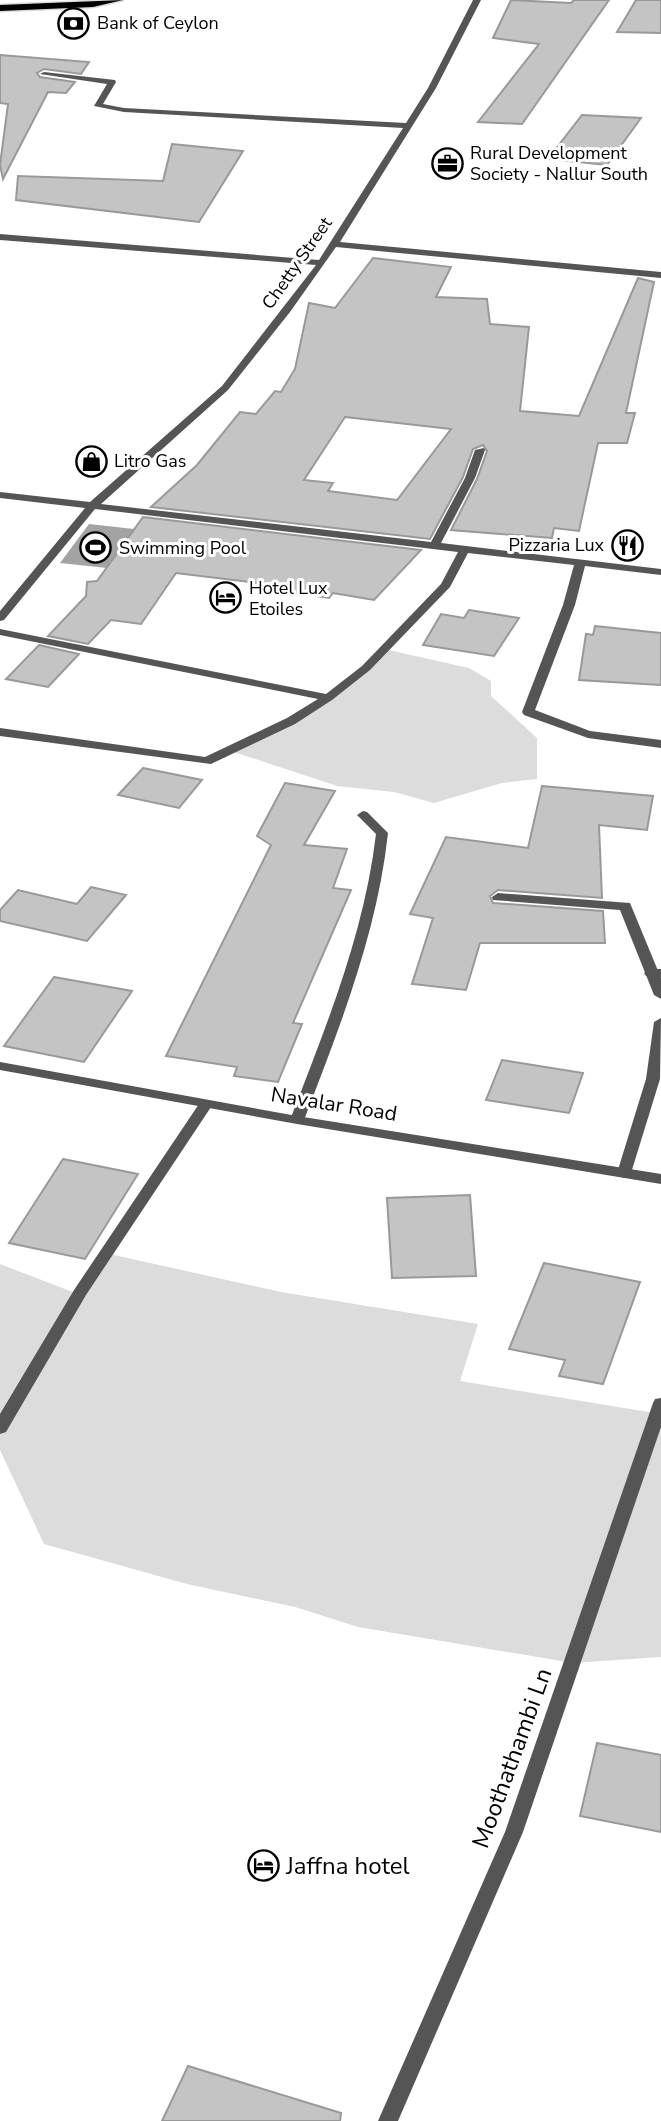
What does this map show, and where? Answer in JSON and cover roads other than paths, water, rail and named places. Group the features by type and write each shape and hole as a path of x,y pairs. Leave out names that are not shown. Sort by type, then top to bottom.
{"main road":[{"path":"0,8 93,4 118,0"}],"street":[{"name":"Chetty Street","path":"0,618 94,504 225,388 322,263 452,53 477,0"},
{"path":"44,74 112,82 98,106 124,110 408,126"},
{"path":"0,237 322,263"},
{"path":"332,244 661,275"},
{"path":"435,546 470,478 481,450"},
{"path":"0,495 661,572"},
{"path":"0,732 207,761 246,745 328,698 366,668 423,612 446,584 464,550"},
{"path":"580,563 569,605 528,712 588,734 661,744"},
{"path":"0,632 328,698"},
{"path":"298,1120 349,986 372,909 382,833 363,815"},
{"path":"498,897 625,906 656,973 661,995"},
{"path":"624,1173 653,1079 661,1022"},
{"name":"Navalar Road","path":"0,1066 298,1120 661,1179"},
{"path":"0,1428 79,1294 206,1104"},
{"name":"Moothathambi Ln","path":"388,2121 514,1832 661,1403"}],"place":[{"name":"Bank of Ceylon","path":"74,23"},
{"name":"Rural Development Society - Nallur South","path":"447,163"},
{"name":"Litro Gas","path":"91,461"},
{"name":"Pizzaria Lux","path":"627,545"},
{"name":"Swimming Pool","path":"96,548"},
{"name":"Hotel Lux Etoiles","path":"226,598"},
{"name":"Jaffna hotel","path":"263,1866"}]}
